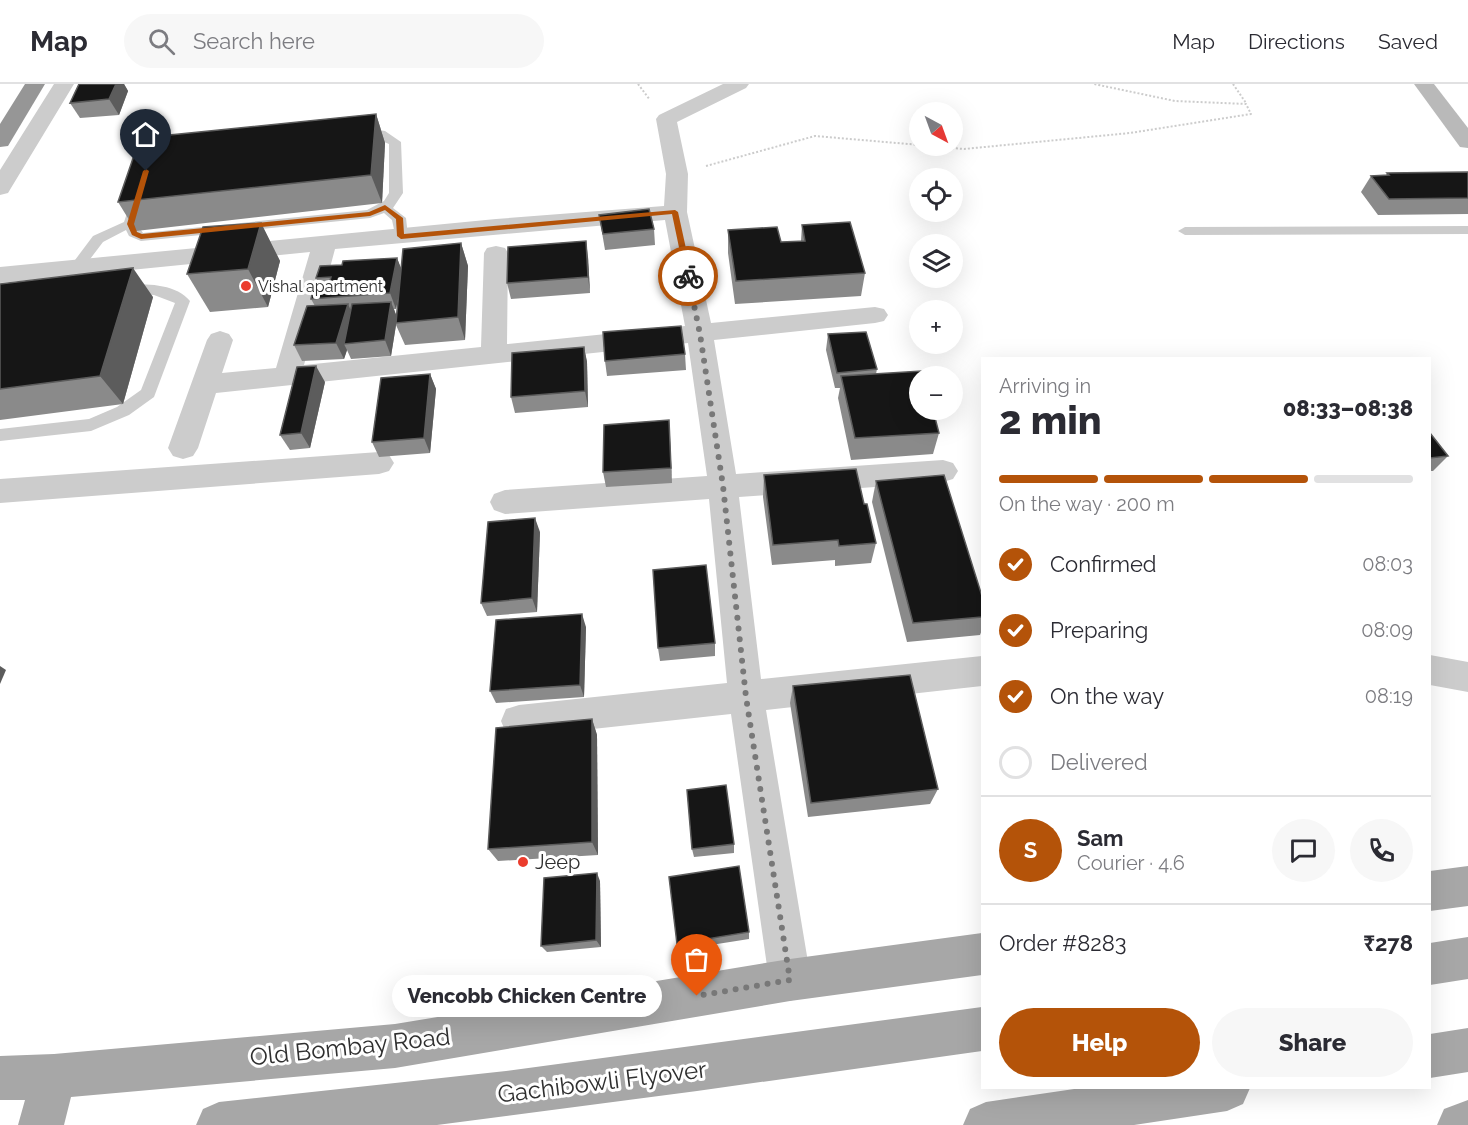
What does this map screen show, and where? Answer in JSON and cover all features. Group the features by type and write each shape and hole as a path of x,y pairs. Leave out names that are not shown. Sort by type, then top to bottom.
{"highway":[{"path":"0,141 35,84"}],"main road":[{"path":"1431,891 1468,886"},
{"name":"Old Bombay Road","path":"0,1078 54,1076 395,1046 790,980 981,954"},
{"path":"1431,964 1468,958"},
{"name":"Gachibowli Flyover","path":"219,1125 338,1114 620,1081 981,1029"},
{"path":"1431,1056 1468,1050"},
{"path":"41,1125 54,1076"},
{"path":"986,1125 1220,1089"},
{"path":"1460,1125 1468,1124"}],"street":[{"path":"0,188 65,84"},
{"path":"739,84 666,119 677,174 675,212 700,334 723,486 746,697 790,980"},
{"path":"1424,84 1468,142"},
{"path":"0,275 675,212"},
{"path":"287,377 324,244"},
{"path":"494,355 496,253"},
{"path":"203,385 875,315"},
{"path":"183,448 220,340"},
{"path":"0,491 379,463"},
{"path":"505,502 943,471"},
{"path":"1431,670 1468,677"},
{"path":"519,721 981,671"}],"lane":[{"path":"372,134 381,134 395,142 396,193 394,200 385,207 370,214 163,236 141,237 134,233 130,224 149,165 168,154 372,134"},
{"path":"385,207 399,218 401,236"},
{"path":"76,268 87,250 102,234 130,224"},
{"path":"1185,231 1468,230"},
{"path":"0,435 92,425 123,411 148,393 183,301 155,289 105,289"}],"path":[{"path":"1094,84 1175,100 1246,104"},
{"path":"963,149 1130,133 1251,114 1233,84"},
{"path":"677,174 815,135 909,144"}],"building":[{"path":"79,84 116,84 109,99 70,103"},
{"path":"376,114 371,175 118,202 140,138"},
{"path":"1468,172 1468,198 1389,199 1371,176 1389,175 1387,173"},
{"path":"649,209 654,229 603,234 599,215"},
{"path":"850,222 865,273 736,281 728,230 777,227 781,242 805,241 802,225"},
{"path":"261,223 248,269 187,274 203,227"},
{"path":"586,241 588,277 507,283 508,247"},
{"path":"461,243 458,317 396,323 403,249"},
{"path":"397,258 390,293 311,299 314,285 329,284 331,277 316,278 320,266 342,265 343,261"},
{"path":"133,268 100,376 0,389 0,284"},
{"path":"391,302 385,340 344,344 352,304"},
{"path":"348,304 336,343 294,345 307,306"},
{"path":"681,326 685,354 605,361 603,332"},
{"path":"866,332 877,369 837,373 828,334"},
{"path":"584,347 585,391 511,397 512,353"},
{"path":"316,366 301,433 280,435 297,367"},
{"path":"909,372 909,420 936,420 939,433 855,438 841,376"},
{"path":"430,374 424,438 372,442 381,378"},
{"path":"669,420 671,468 603,472 604,425"},
{"path":"1431,434 1448,456 1431,458"},
{"path":"856,469 876,543 839,546 838,540 773,545 764,475"},
{"path":"944,475 981,593 981,617 913,623 876,481"},
{"path":"535,518 532,598 481,603 488,522"},
{"path":"706,565 715,643 658,648 653,570"},
{"path":"582,614 580,685 490,691 496,620"},
{"path":"910,675 938,789 811,803 793,686"},
{"path":"592,719 592,842 488,849 496,728"},
{"path":"726,785 734,844 692,849 687,790"},
{"path":"739,866 749,932 677,944 669,877"},
{"path":"597,873 596,940 541,946 544,878"}],"way so far":[{"path":"688,276 700,334 723,486 746,697 790,980 697,996"}],"place":[{"name":"Vishal apartment","path":"246,286"},
{"name":"Jeep","path":"523,862"},
{"name":"Vencobb Chicken Centre","path":"697,996"}],"route":[{"path":"146,171 130,224 134,233 141,237 370,214 385,207 399,218 401,236 675,212 688,276"}]}
